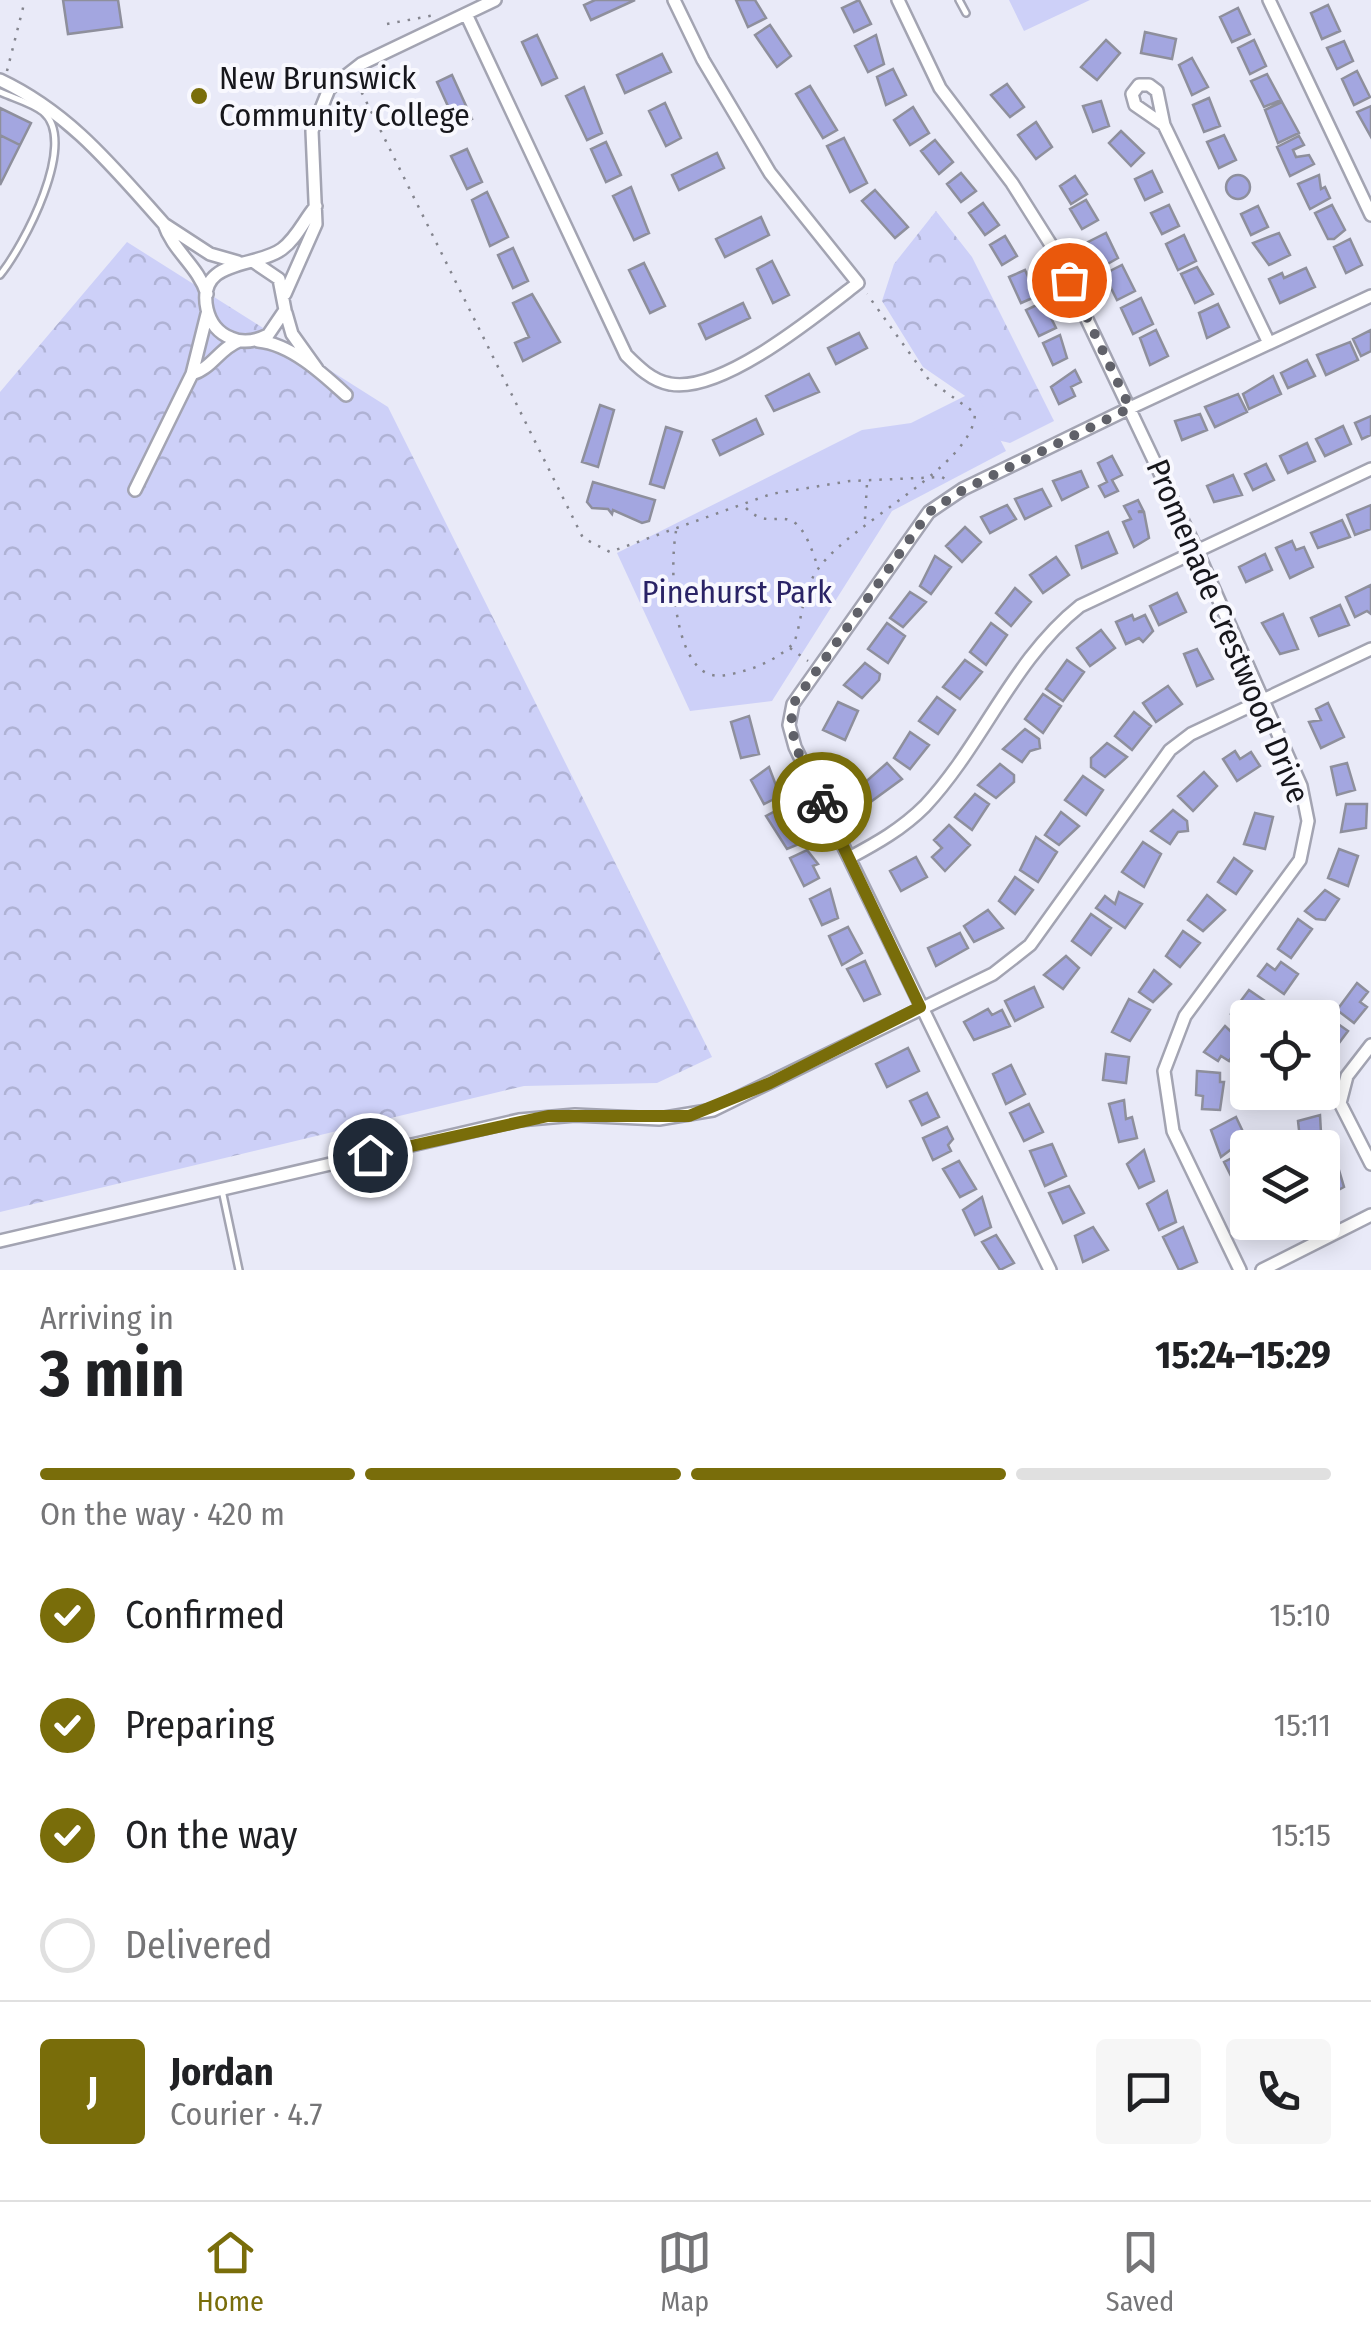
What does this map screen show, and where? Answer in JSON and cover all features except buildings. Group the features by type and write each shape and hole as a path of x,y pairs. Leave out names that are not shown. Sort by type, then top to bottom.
{"street":[{"path":"317,369 292,334 285,294 316,224 312,131 329,89 361,64 495,0"},
{"path":"466,14 626,354 646,374 670,384 701,383 782,342 858,283 770,173 702,60 674,0"},
{"name":"Promenade Crestwood Drive","path":"898,0 940,88 1012,183 1053,248 1197,551 1301,786 1308,822 1300,860 1185,1016 1164,1071 1173,1131 1240,1270"},
{"path":"1269,0 1371,214"},
{"path":"1,85 43,100 81,134 164,224 210,254 238,262 270,258 288,246 316,206"},
{"path":"1164,125 1268,343"},
{"path":"135,490 192,374 207,310 202,279 170,240 164,224"},
{"path":"207,294 217,274 238,262"},
{"path":"254,262 274,273 285,294"},
{"path":"1050,1270 920,1007 789,725 793,704 929,512 963,490 1130,408 1371,296"},
{"path":"207,310 218,330 239,341"},
{"path":"254,340 274,330 285,310"},
{"path":"192,374 239,341 254,340 277,345 317,369 346,395"},
{"path":"850,858 890,837 926,804 1050,629 1080,606 1371,469"},
{"path":"0,1241 548,1116 689,1116 770,1083 993,974 1030,945 1170,750 1191,734 1371,649"},
{"path":"1371,1044 1347,1076 1340,1102 1371,1164"},
{"path":"1262,1270 1371,1215"}],"lane":[{"path":"959,0 966,13"},
{"path":"0,274 38,212 53,148 52,128 44,112 1,85"},
{"path":"222,1190 240,1270"}],"path":[{"path":"1,85 25,0"},
{"path":"387,24 437,15"},
{"path":"354,78 583,538 610,552 772,494 868,480 942,477 963,490"},
{"path":"676,530 670,563 672,591 691,653 703,672 723,676 746,671 790,648 797,635 802,599 818,568 865,521 930,478 968,437 975,412 929,380 858,283"},
{"path":"865,521 868,480"},
{"path":"744,507 754,515 782,516 804,528 818,568"},
{"path":"790,648 817,668"}],"green space":[{"path":"1009,0 1090,0 1024,31"},
{"path":"936,211 972,257 1054,421 1010,443 980,436 974,402 923,367 882,301 894,264"},
{"path":"127,242 388,407 712,1057 657,1083 524,1086 0,1212 0,392"},
{"name":"Pinehurst Park","path":"975,391 1006,451 892,511 772,701 690,711 617,553 862,430 911,423"}],"way so far":[{"path":"822,802 795,746 789,725 793,704 929,512 963,490 1130,408 1069,280"}],"place":[{"name":"New Brunswick Community College","path":"199,96"}],"route":[{"path":"370,1155 548,1116 659,1119 713,1110 920,1007 822,802"}]}
